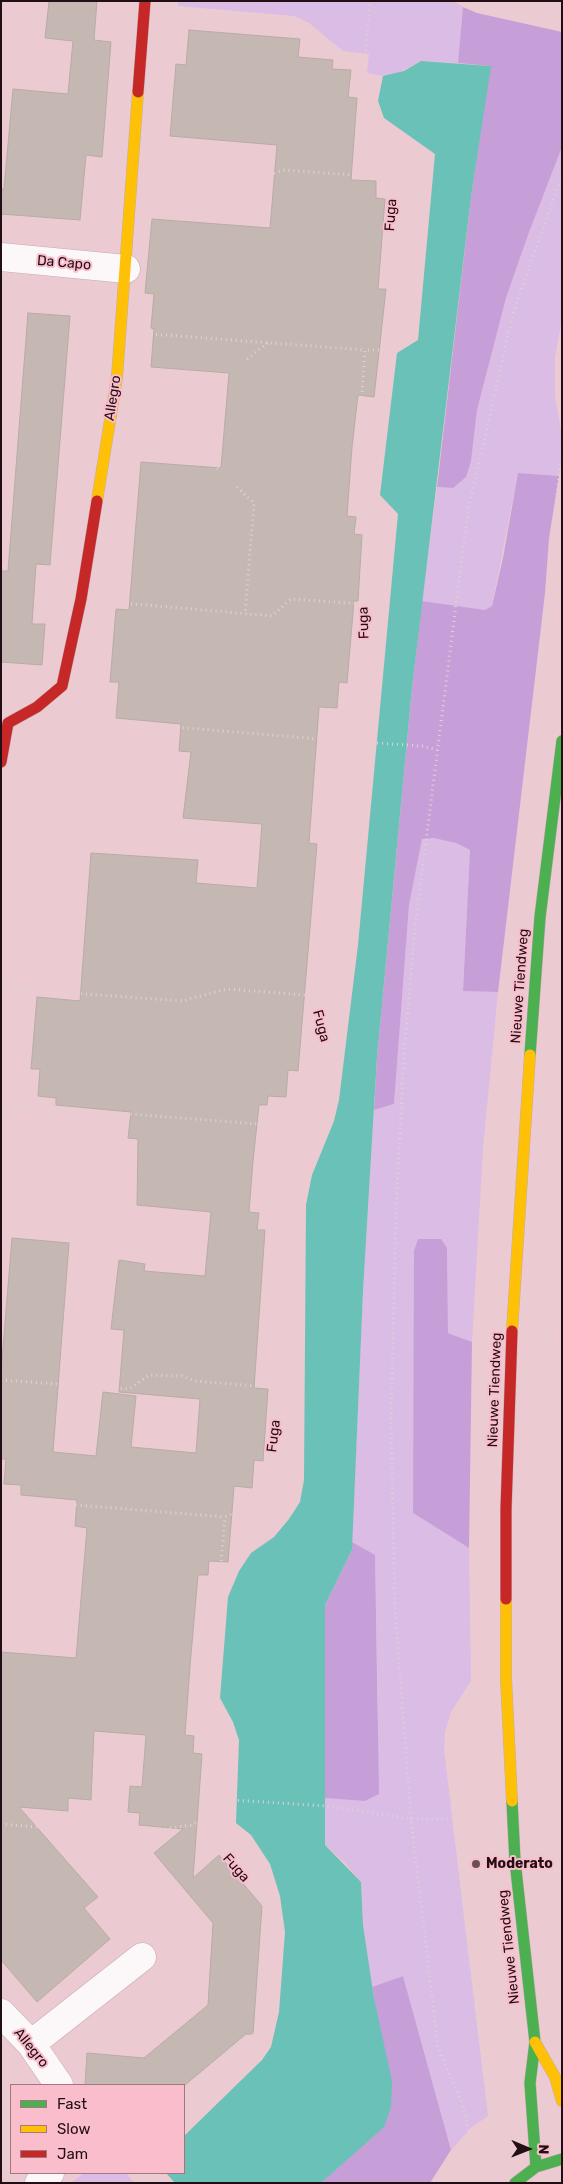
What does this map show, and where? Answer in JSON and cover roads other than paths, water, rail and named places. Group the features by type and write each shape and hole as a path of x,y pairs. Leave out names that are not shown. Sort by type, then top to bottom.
{"street":[{"name":"Allegro","path":"1,762 5,722 36,707 62,686 81,599 117,377 145,3"},
{"name":"Da Capo","path":"1,257 126,269"},
{"name":"Nieuwe Tiendweg","path":"536,2167 530,2083 535,2042 515,1862 506,1678 506,1509 512,1332 540,917 562,741"},
{"path":"32,2044 142,1957"},
{"name":"Allegro","path":"1,2013 32,2044 58,2084"},
{"name":"Nieuwe Tiendweg","path":"535,2042 555,2077 562,2101"},
{"path":"515,2183 536,2167 562,2159"},
{"path":"38,2183 49,2174"}],"place":[{"name":"Moderato","path":"476,1864"}]}
